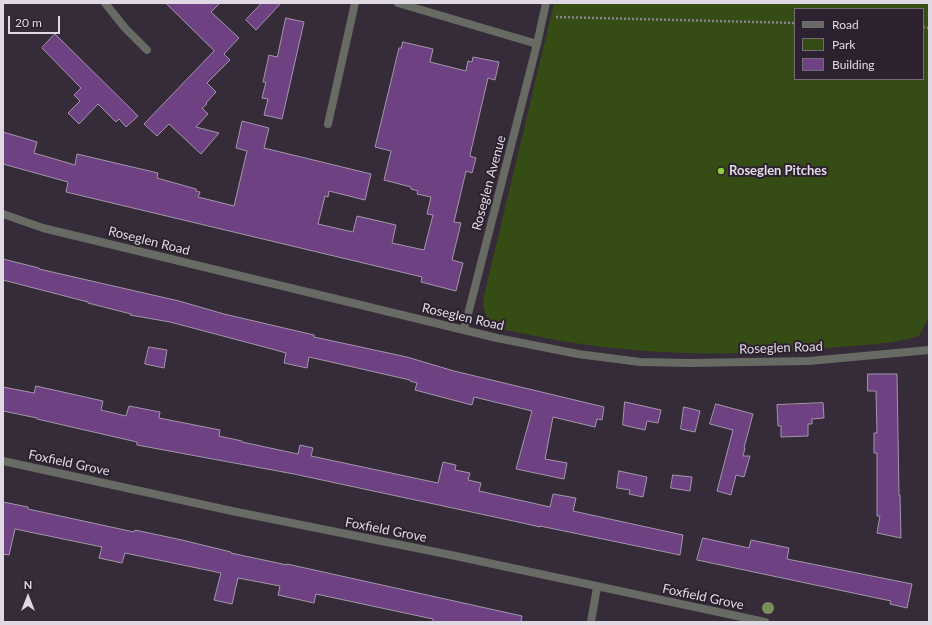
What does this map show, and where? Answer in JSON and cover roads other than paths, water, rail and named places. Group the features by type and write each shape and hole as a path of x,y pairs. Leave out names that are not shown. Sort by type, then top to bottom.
{"street":[{"path":"105,3 125,28 147,50"},
{"path":"328,124 355,3"},
{"path":"398,3 537,44"},
{"name":"Roseglen Avenue","path":"464,330 537,44 546,3"},
{"name":"Roseglen Road","path":"3,214 44,228 302,292 497,338 578,354 640,362 809,361 929,350"},
{"name":"Foxfield Grove","path":"3,461 232,511 451,555 765,622"},
{"path":"591,622 597,586"}],"place":[{"name":"Roseglen Pitches","path":"721,171"}]}
